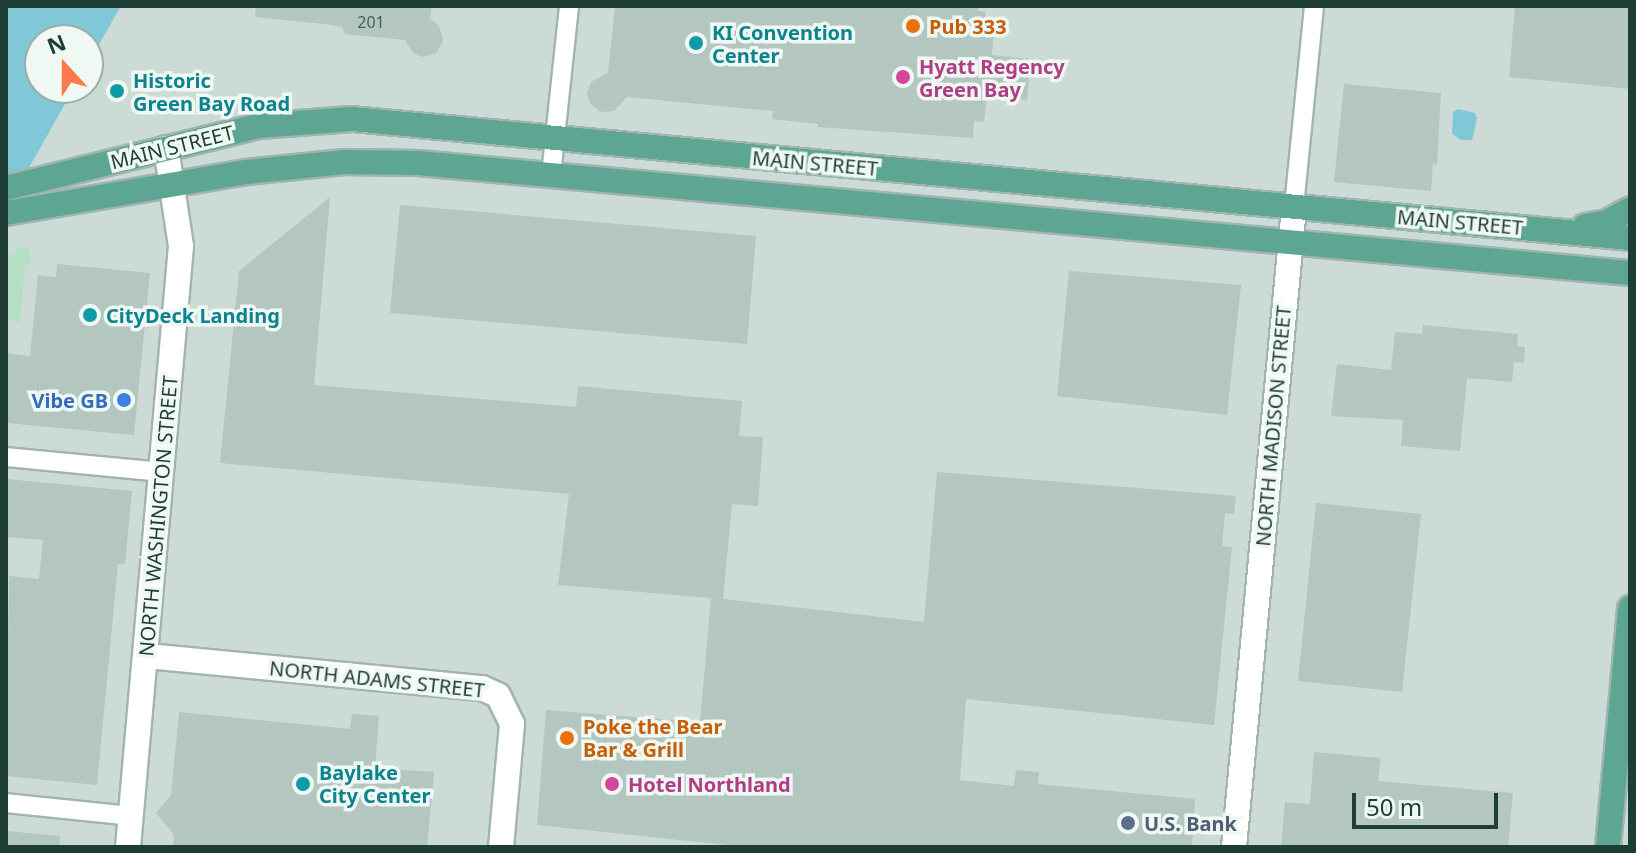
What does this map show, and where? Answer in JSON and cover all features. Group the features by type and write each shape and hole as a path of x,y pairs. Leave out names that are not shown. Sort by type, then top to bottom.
{"main road":[{"name":"MAIN STREET","path":"6,188 258,126 324,119 1630,238"},
{"name":"MAIN STREET","path":"6,213 246,172 344,162 418,163 1630,273"},
{"path":"1554,230 1607,222 1630,209"},
{"path":"1608,847 1630,608"}],"street":[{"path":"551,175 569,6"},
{"name":"NORTH MADISON STREET","path":"1234,847 1289,243 1314,6"},
{"name":"NORTH WASHINGTON STREET","path":"128,847 181,246 166,148"},
{"path":"6,457 161,472"},
{"name":"NORTH ADAMS STREET","path":"147,656 482,688 498,695 512,724 501,847"},
{"path":"6,803 131,816"}],"shaded area":[{"path":"121,6 1630,6 1630,847 6,847 6,209 65,104 104,104 104,36"}],"green space":[{"path":"28,247 31,264 25,265 20,322 6,319 8,254 15,253 17,248"}],"water":[{"path":"6,6 121,6 104,36 104,24 24,24 24,104 65,104 6,209"},
{"path":"1458,109 1475,113 1477,118 1472,140 1461,140 1452,134 1453,112"}],"building":[{"path":"256,6 432,6 430,19 439,26 443,40 437,53 423,57 413,53 405,40 345,34 342,27 333,25 255,17"},
{"name":"Hyatt Regency Green Bay","path":"615,6 978,6 978,11 986,12 984,28 994,29 992,55 1031,59 1027,100 987,96 984,122 974,121 973,138 818,127 818,124 772,119 773,111 627,97 614,111 600,112 590,103 587,93 591,82 608,73"},
{"path":"1515,6 1630,6 1630,89 1509,77"},
{"path":"1344,84 1441,93 1437,165 1433,164 1431,191 1334,182"},
{"path":"330,197 314,385 576,407 578,386 742,401 739,436 763,437 758,506 732,504 723,599 924,622 937,472 1236,496 1234,514 1225,513 1222,546 1232,547 1214,725 966,699 960,780 1014,786 1016,770 1039,772 1038,784 1195,799 1192,847 746,847 537,825 546,710 700,722 711,598 558,585 569,494 220,463 239,271"},
{"path":"400,205 756,236 747,344 390,313"},
{"name":"CityDeck Landing","path":"57,264 150,273 134,435 6,423 6,353 30,356 38,275 56,277"},
{"path":"1069,271 1241,285 1227,415 1057,396"},
{"path":"1423,325 1518,334 1517,346 1525,347 1524,363 1514,362 1512,382 1467,378 1460,451 1401,446 1403,420 1331,416 1337,364 1391,370 1395,332 1422,334"},
{"path":"6,479 132,491 125,564 118,564 97,785 6,776 9,576 39,579 43,540 6,537"},
{"path":"1316,503 1421,514 1402,692 1298,681"},
{"name":"Baylake City Center","path":"179,712 350,729 352,714 379,716 375,768 434,772 427,847 173,847 174,835 156,813 171,795"},
{"path":"1314,752 1381,758 1378,781 1513,793 1508,847 1281,847 1285,802 1310,804"},
{"path":"6,831 60,836 59,847 6,847"}],"place":[{"name":"Pub 333","path":"913,26"},
{"name":"KI Convention Center","path":"696,43"},
{"name":"Hyatt Regency Green Bay","path":"903,77"},
{"name":"Historic Green Bay Road","path":"117,91"},
{"name":"CityDeck Landing","path":"90,315"},
{"name":"Vibe GB","path":"124,400"},
{"name":"Poke the Bear Bar & Grill","path":"567,738"},
{"name":"Baylake City Center","path":"303,784"},
{"name":"Hotel Northland","path":"612,784"},
{"name":"U.S. Bank","path":"1128,823"}]}
